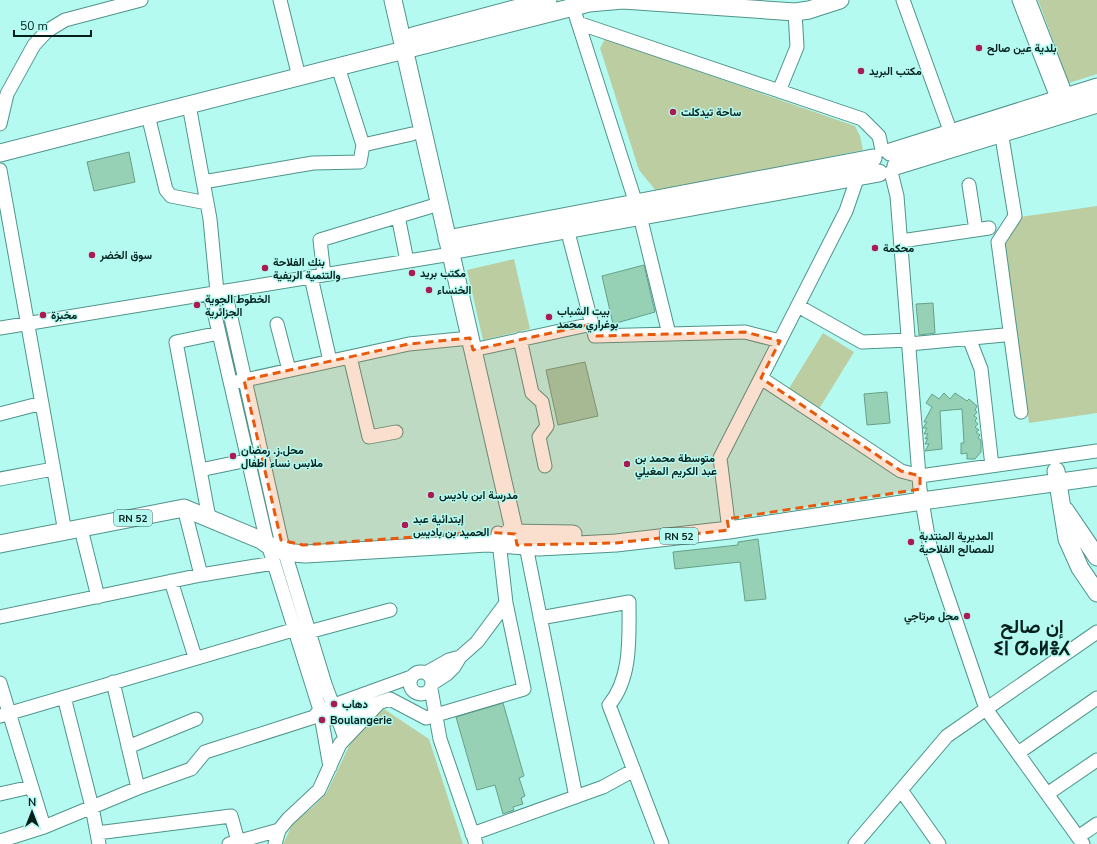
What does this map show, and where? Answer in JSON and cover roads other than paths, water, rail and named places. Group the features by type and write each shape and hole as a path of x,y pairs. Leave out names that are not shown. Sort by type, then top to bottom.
{"main road":[{"path":"393,0 471,344 520,542"},
{"path":"0,144 403,44 548,0"},
{"path":"0,153 189,105 297,71 338,67 403,44 574,10 589,3 623,0 697,2 809,10 840,0"},
{"path":"449,248 566,223 885,162 1065,105 1097,87"},
{"path":"1065,105 1097,104"},
{"path":"638,210 858,176 951,132 1000,126"},
{"name":"RN 52","path":"0,544 184,508 273,547 499,538 520,542 575,534 728,524 921,489 1097,465"},
{"path":"1056,470 1067,539 1080,568 1097,593"},
{"name":"RN 52","path":"1056,470 1097,477"},
{"path":"1061,504 1097,557"}],"street":[{"path":"0,124 4,95 34,45 47,30 65,20 141,0"},
{"path":"280,0 297,71"},
{"path":"903,0 951,132"},
{"path":"1019,0 1065,105"},
{"path":"1029,0 1065,105"},
{"path":"779,91 797,47 785,8"},
{"path":"574,10 779,91 862,120 879,136 885,162 897,196 921,489 929,542 986,709 1080,840 1097,824"},
{"path":"574,10 638,210 669,334"},
{"path":"203,182 313,163 360,162 363,145 338,67"},
{"path":"189,105 207,203 217,292 219,333 248,460 273,547 302,631 345,738"},
{"path":"148,115 166,190 171,196 207,203"},
{"path":"1000,126 1015,216 998,242 1022,412"},
{"path":"363,145 412,134"},
{"path":"0,170 3,205 27,324 53,468 73,530 98,597"},
{"path":"728,524 720,458 846,211 858,176"},
{"path":"901,241 983,229 969,185"},
{"path":"330,361 317,276 320,240 439,204"},
{"path":"398,216 407,261"},
{"path":"566,223 595,336 745,332 780,342"},
{"path":"0,328 407,261 449,248"},
{"path":"217,292 244,380 273,547"},
{"path":"798,306 862,342 909,342 1004,335"},
{"path":"277,324 289,370"},
{"path":"230,383 409,344 471,344 520,339 592,324"},
{"path":"209,518 176,342 219,333"},
{"path":"969,338 981,369 992,466"},
{"path":"520,339 532,393 542,402 547,426 539,437 545,466"},
{"path":"350,357 369,437 396,432"},
{"path":"761,378 901,471 921,489"},
{"path":"0,414 42,404"},
{"path":"921,489 992,466 1056,470 1097,451"},
{"path":"200,470 248,460"},
{"path":"0,479 53,468"},
{"path":"184,508 201,575"},
{"path":"335,711 385,701 431,717 524,689 506,603 499,538"},
{"path":"520,542 540,618 576,797"},
{"path":"0,617 201,575 273,547"},
{"path":"171,581 195,657"},
{"path":"540,618 629,602 628,645 623,677 616,696 609,705 662,844"},
{"path":"412,687 420,695 426,694 430,682 454,667 460,657 477,642 506,603"},
{"path":"5,715 195,657 390,610"},
{"path":"302,631 330,768"},
{"path":"855,844 947,736 1097,632"},
{"path":"430,682 415,673 412,687 431,717 474,839 603,787 634,770"},
{"path":"113,682 138,788"},
{"path":"430,682 431,717"},
{"path":"0,683 5,715 44,827"},
{"path":"0,841 44,827 138,788 191,769 205,752 412,687"},
{"path":"275,844 280,830 288,819 319,790 340,744 345,738 385,701 412,687"},
{"path":"64,697 92,807 98,838 231,816 234,843 280,830"},
{"path":"1018,752 1097,698"},
{"path":"128,747 196,719"},
{"path":"1047,794 1097,760"},
{"path":"0,794 31,787"},
{"path":"901,790 939,844"}],"place":[{"name":"بلدية عين صالح","path":"979,48"},
{"name":"مكتب البريد","path":"861,71"},
{"name":"ساحة تيدكلت","path":"673,112"},
{"name":"محكمة","path":"875,248"},
{"name":"سوق الخضر","path":"92,255"},
{"name":"بنك الفلاحة والتنمية الريفية","path":"265,268"},
{"name":"مكتب بريد","path":"412,273"},
{"name":"الخنساء","path":"429,290"},
{"name":"الخطوط الجوية الجزائرية","path":"197,305"},
{"name":"مخبزة","path":"43,315"},
{"name":"بيت الشباب بوغراري محمد","path":"549,317"},
{"name":"محل.ز. رمضان ملابس نساء اطفال","path":"233,456"},
{"name":"متوسطة محمد بن عبد الكريم المغيلي","path":"627,464"},
{"name":"مدرسة ابن باديس","path":"431,495"},
{"name":"إبتدائية عبد الحميد بن باديس","path":"405,525"},
{"name":"المديرية المنتدبة للمصالح الفلاحية","path":"911,542"},
{"name":"محل مرتاجي","path":"967,616"},
{"name":"دهاب","path":"334,704"},
{"name":"Boulangerie","path":"322,720"}],"district":[{"name":"إن صالح ⵉⵏ ⵚⴰⵍⴻⵃ","path":"1032,637"}]}
